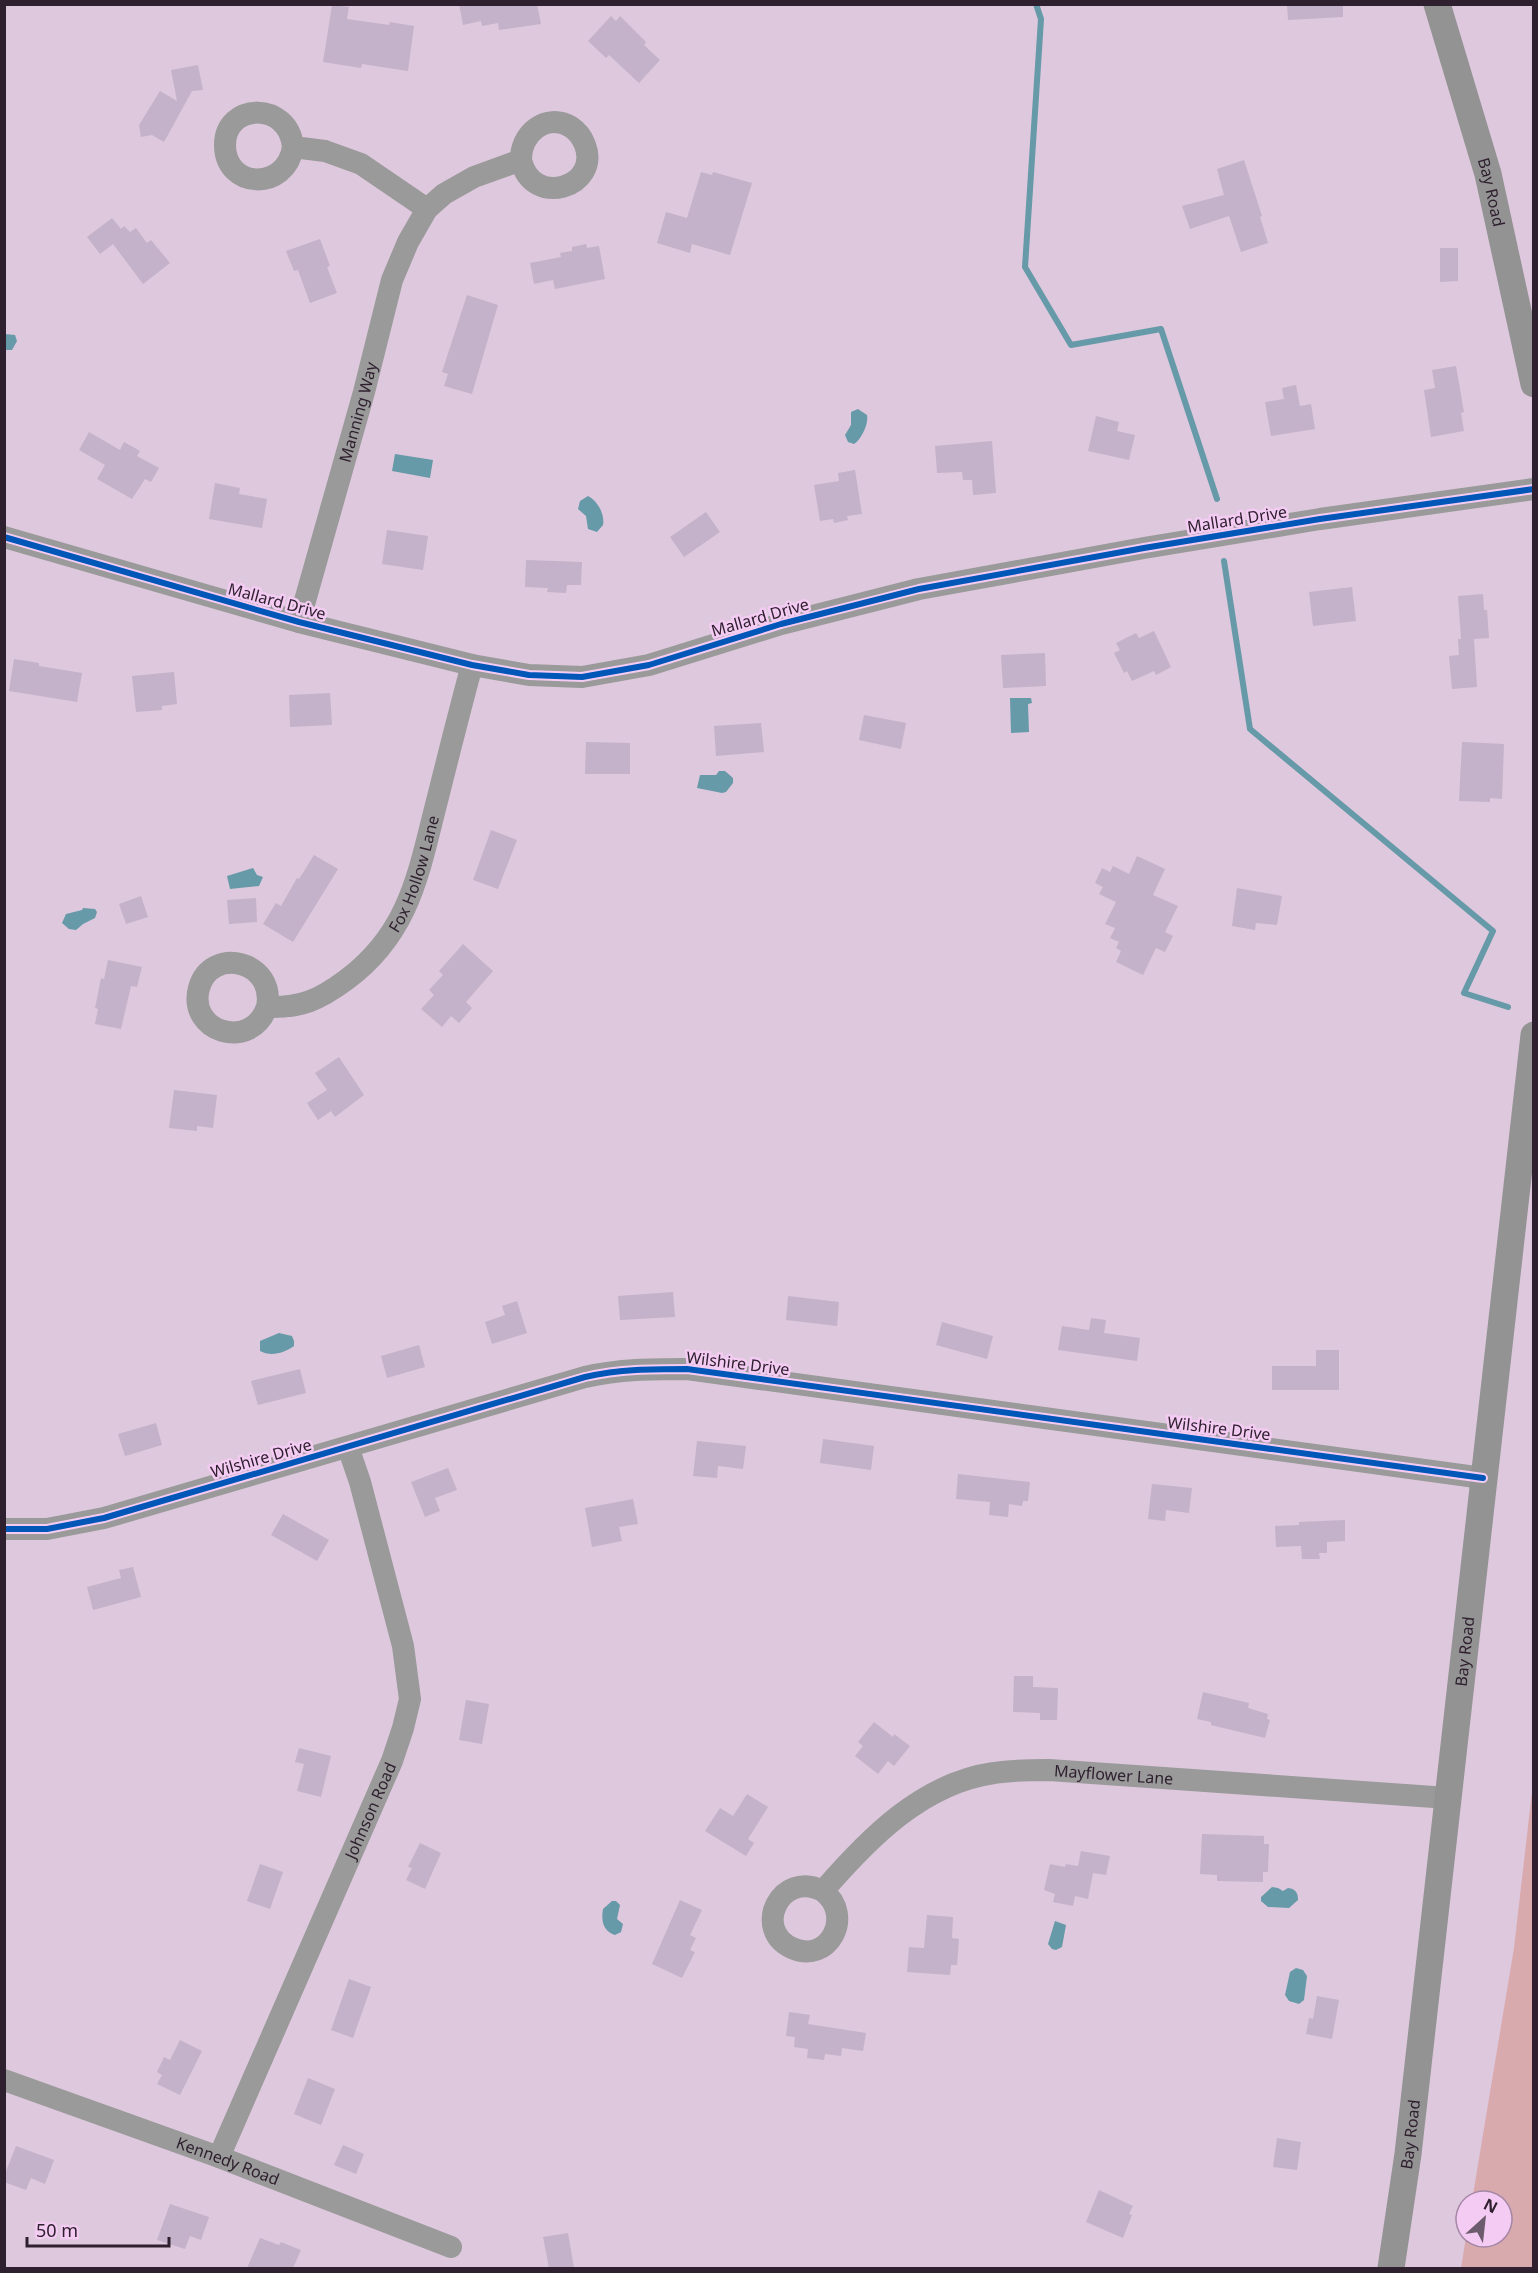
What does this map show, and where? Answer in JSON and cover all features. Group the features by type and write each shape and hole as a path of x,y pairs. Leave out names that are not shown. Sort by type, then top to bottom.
{"main road":[{"name":"Bay Road","path":"1437,4 1488,174 1533,384"},
{"name":"Bay Road","path":"1391,2268 1403,2193 1533,1035"}],"street":[{"path":"293,147 325,151 361,164 427,209"},
{"name":"Manning Way","path":"299,622 364,392 392,280 408,242 427,209 444,194 459,184 521,160"},
{"name":"Mallard Drive","path":"4,537 299,622 472,665 529,675 582,677 649,665 781,624 919,589 1320,519 1533,489"},
{"name":"Fox Hollow Lane","path":"267,1007 302,1005 325,994 368,962 393,932 403,914 420,867 472,665"},
{"name":"Wilshire Drive","path":"4,1529 47,1529 104,1518 585,1377 640,1368 687,1369 1483,1478"},
{"name":"Johnson Road","path":"219,2157 392,1761 410,1699 403,1646 360,1482 348,1447"},
{"name":"Mayflower Lane","path":"823,1891 854,1855 894,1819 943,1788 993,1773 1049,1770 1448,1798"},
{"name":"Kennedy Road","path":"4,2080 219,2157 451,2247"}],"shaded area":[{"path":"1533,1783 1533,2268 1461,2268 1464,2249 1514,2249 1514,2189 1474,2189 1514,1948"}],"water":[{"path":"5,334 15,335 17,341 12,350 5,350"},
{"path":"858,409 867,415 867,423 854,444 848,442 845,435 851,425 851,412"},
{"path":"395,454 433,460 430,478 392,471"},
{"path":"588,496 598,505 603,517 603,525 597,532 588,529 586,516 578,509 580,501"},
{"path":"1010,698 1031,698 1032,703 1028,704 1029,732 1011,733"},
{"path":"719,771 725,771 733,778 733,783 726,792 697,788 700,775 716,775"},
{"path":"253,868 257,875 263,877 259,886 230,889 227,876"},
{"path":"83,908 95,909 97,912 95,918 76,930 69,929 62,923 66,914"},
{"path":"279,1333 292,1336 294,1346 277,1353 269,1354 260,1351 260,1341"},
{"path":"1272,1887 1283,1891 1288,1888 1295,1890 1298,1900 1289,1908 1268,1907 1261,1901 1261,1897"},
{"path":"612,1901 620,1905 617,1919 623,1924 621,1932 615,1935 605,1928 602,1918 603,1909"},
{"path":"1055,1921 1066,1925 1062,1947 1056,1950 1048,1944"},
{"path":"1296,1968 1303,1970 1307,1976 1304,2000 1299,2004 1289,2001 1285,1995 1290,1972"}],"building":[{"path":"459,4 537,4 541,24 499,30 498,23 482,26 481,21 463,25"},
{"path":"1287,4 1343,4 1343,17 1288,20"},
{"path":"332,5 349,7 347,19 414,26 408,71 362,64 361,68 323,62"},
{"path":"611,16 616,21 620,16 660,60 639,83 609,55 606,58 588,41"},
{"path":"198,65 203,90 192,91 164,142 152,135 141,137 139,125 160,91 177,101 171,70"},
{"path":"1244,160 1268,243 1241,252 1229,216 1190,229 1182,206 1224,195 1217,169"},
{"path":"701,172 712,175 713,172 752,183 730,255 692,244 690,253 657,243 666,212 687,218"},
{"path":"112,218 121,229 124,226 130,232 136,228 147,243 151,240 170,263 143,284 113,244 100,254 87,237"},
{"path":"320,239 337,293 310,303 298,270 294,271 286,251"},
{"path":"586,244 587,248 599,246 605,279 555,289 553,280 534,284 530,263 561,257 560,253 572,251 572,247"},
{"path":"1440,248 1458,248 1458,281 1440,282"},
{"path":"467,295 498,305 472,394 444,386 448,374 442,372"},
{"path":"1456,366 1464,412 1461,413 1464,431 1431,437 1424,390 1435,388 1432,370"},
{"path":"1296,385 1300,406 1311,404 1315,429 1271,436 1265,402 1284,399 1282,388"},
{"path":"1096,416 1119,422 1117,431 1135,435 1129,460 1088,451"},
{"path":"89,432 120,450 124,442 140,451 137,456 159,468 151,482 145,479 132,499 97,479 105,465 79,450"},
{"path":"992,441 996,493 973,495 972,480 963,480 962,472 937,473 935,446"},
{"path":"855,470 862,514 847,516 848,520 834,523 833,519 820,521 814,485 839,481 838,473"},
{"path":"215,483 240,488 239,494 267,499 262,528 209,519"},
{"path":"706,512 720,532 684,557 670,537"},
{"path":"387,530 428,536 423,570 382,564"},
{"path":"526,560 582,562 581,585 567,585 566,593 547,592 548,588 525,587"},
{"path":"1352,587 1356,621 1313,626 1309,592"},
{"path":"1483,594 1484,610 1487,610 1489,638 1474,639 1477,687 1452,689 1449,656 1459,655 1458,639 1461,639 1458,596"},
{"path":"1154,631 1171,667 1156,675 1154,671 1132,681 1127,671 1124,673 1114,653 1120,650 1116,643 1136,633 1139,638"},
{"path":"1045,653 1046,686 1003,688 1001,655"},
{"path":"14,659 39,663 39,666 82,673 77,702 9,691"},
{"path":"174,672 177,704 162,706 162,710 136,712 132,676"},
{"path":"330,693 332,725 290,727 289,695"},
{"path":"864,715 906,723 901,749 859,740"},
{"path":"761,723 764,752 716,756 714,726"},
{"path":"586,742 630,743 630,774 585,774"},
{"path":"1462,742 1504,744 1502,799 1490,798 1490,802 1459,801"},
{"path":"491,830 517,840 498,889 473,880"},
{"path":"314,855 338,869 293,942 263,924 276,903 281,906"},
{"path":"1137,856 1165,869 1153,895 1178,906 1165,932 1173,936 1165,952 1156,948 1143,975 1116,962 1121,951 1116,948 1119,942 1110,938 1115,928 1105,924 1116,902 1099,894 1103,887 1095,883 1102,868 1110,872 1113,866 1129,874"},
{"path":"1237,888 1282,896 1277,925 1256,923 1255,930 1232,926"},
{"path":"141,896 148,917 126,924 119,904"},
{"path":"256,898 257,922 229,924 227,900"},
{"path":"463,944 493,971 466,1002 472,1008 459,1023 451,1016 442,1027 421,1009 434,995 429,990 443,975 439,971"},
{"path":"108,960 142,967 137,987 131,986 121,1029 95,1024 98,1009 95,1008 101,978 104,979"},
{"path":"339,1057 364,1095 335,1117 331,1111 318,1120 307,1103 327,1090 315,1073"},
{"path":"174,1090 217,1095 213,1128 197,1126 197,1131 169,1128"},
{"path":"673,1292 675,1317 620,1320 618,1296"},
{"path":"788,1296 839,1302 837,1326 786,1320"},
{"path":"517,1301 527,1333 492,1344 485,1322 505,1315 502,1306"},
{"path":"1091,1318 1106,1320 1104,1333 1140,1338 1137,1361 1058,1350 1062,1326 1089,1330"},
{"path":"942,1322 993,1336 987,1359 936,1345"},
{"path":"419,1345 425,1367 387,1378 381,1356"},
{"path":"1316,1350 1339,1350 1339,1390 1272,1390 1272,1366 1316,1366"},
{"path":"300,1369 306,1393 258,1405 251,1381"},
{"path":"156,1423 162,1445 125,1456 118,1434"},
{"path":"823,1439 874,1446 871,1470 820,1463"},
{"path":"697,1441 746,1446 743,1469 718,1466 717,1478 693,1476"},
{"path":"448,1468 457,1490 435,1498 440,1511 425,1517 411,1482"},
{"path":"958,1474 1030,1482 1028,1501 1023,1501 1022,1506 1009,1504 1008,1517 989,1515 990,1502 956,1499"},
{"path":"1152,1484 1192,1488 1189,1513 1166,1510 1165,1521 1148,1519"},
{"path":"633,1499 638,1524 619,1527 622,1541 592,1547 585,1508"},
{"path":"283,1514 329,1540 317,1561 271,1535"},
{"path":"1345,1520 1345,1541 1327,1542 1327,1553 1319,1553 1320,1559 1302,1559 1301,1546 1276,1547 1275,1526 1299,1525 1299,1522"},
{"path":"133,1567 141,1597 93,1610 87,1587 121,1578 119,1570"},
{"path":"1014,1676 1033,1676 1033,1687 1058,1688 1057,1720 1040,1720 1040,1713 1013,1712"},
{"path":"1203,1692 1249,1703 1248,1708 1268,1714 1267,1719 1270,1720 1265,1738 1211,1725 1211,1722 1197,1719"},
{"path":"466,1700 489,1704 482,1744 459,1740"},
{"path":"874,1722 893,1737 894,1734 910,1746 894,1766 888,1761 878,1774 855,1756 863,1746 858,1742"},
{"path":"299,1748 331,1756 321,1797 297,1791 304,1764 295,1762"},
{"path":"747,1794 768,1807 748,1839 754,1843 746,1856 705,1831 720,1808 733,1816"},
{"path":"1202,1834 1264,1836 1264,1844 1269,1844 1268,1872 1263,1872 1263,1882 1217,1881 1217,1875 1200,1874"},
{"path":"420,1843 441,1853 425,1889 406,1880 412,1868 408,1867"},
{"path":"1081,1851 1110,1856 1106,1875 1093,1873 1088,1899 1075,1896 1073,1906 1053,1902 1055,1894 1044,1890 1050,1864 1065,1867 1066,1864 1078,1866"},
{"path":"260,1864 283,1872 270,1909 247,1901"},
{"path":"680,1900 702,1910 690,1935 696,1938 690,1950 695,1952 682,1978 652,1964"},
{"path":"927,1915 953,1917 952,1938 959,1939 957,1965 951,1965 950,1975 907,1972 909,1947 924,1948"},
{"path":"349,1979 371,1987 353,2038 331,2030"},
{"path":"1317,1996 1339,2000 1332,2039 1306,2034 1309,2018 1313,2019"},
{"path":"789,2012 810,2015 808,2024 866,2033 863,2051 842,2048 841,2056 825,2054 824,2060 807,2058 808,2049 794,2047 795,2037 786,2036"},
{"path":"180,2040 202,2051 180,2095 157,2084 162,2075 157,2072 164,2057 170,2060"},
{"path":"308,2078 335,2089 321,2125 294,2114"},
{"path":"1277,2138 1301,2142 1297,2170 1273,2167"},
{"path":"343,2145 364,2154 356,2174 334,2165"},
{"path":"16,2146 54,2160 45,2184 31,2178 26,2190 4,2182 4,2176"},
{"path":"1099,2190 1133,2206 1123,2238 1086,2222"},
{"path":"170,2204 209,2217 201,2240 190,2236 185,2249 157,2240"},
{"path":"568,2233 574,2268 549,2268 543,2237"},
{"path":"260,2238 279,2245 281,2242 301,2250 293,2268 247,2268"}],"waterway":[{"path":"1036,4 1041,19 1025,267 1071,345 1161,329 1217,499"},
{"path":"1224,561 1250,729 1493,931 1464,993 1508,1007"}],"cycle path":[{"path":"4,537 299,622 472,665 529,675 582,677 649,665 781,624 919,589 1320,519 1534,489"},
{"path":"4,1529 47,1529 104,1518 585,1377 649,1369 687,1369 1483,1478"}]}
